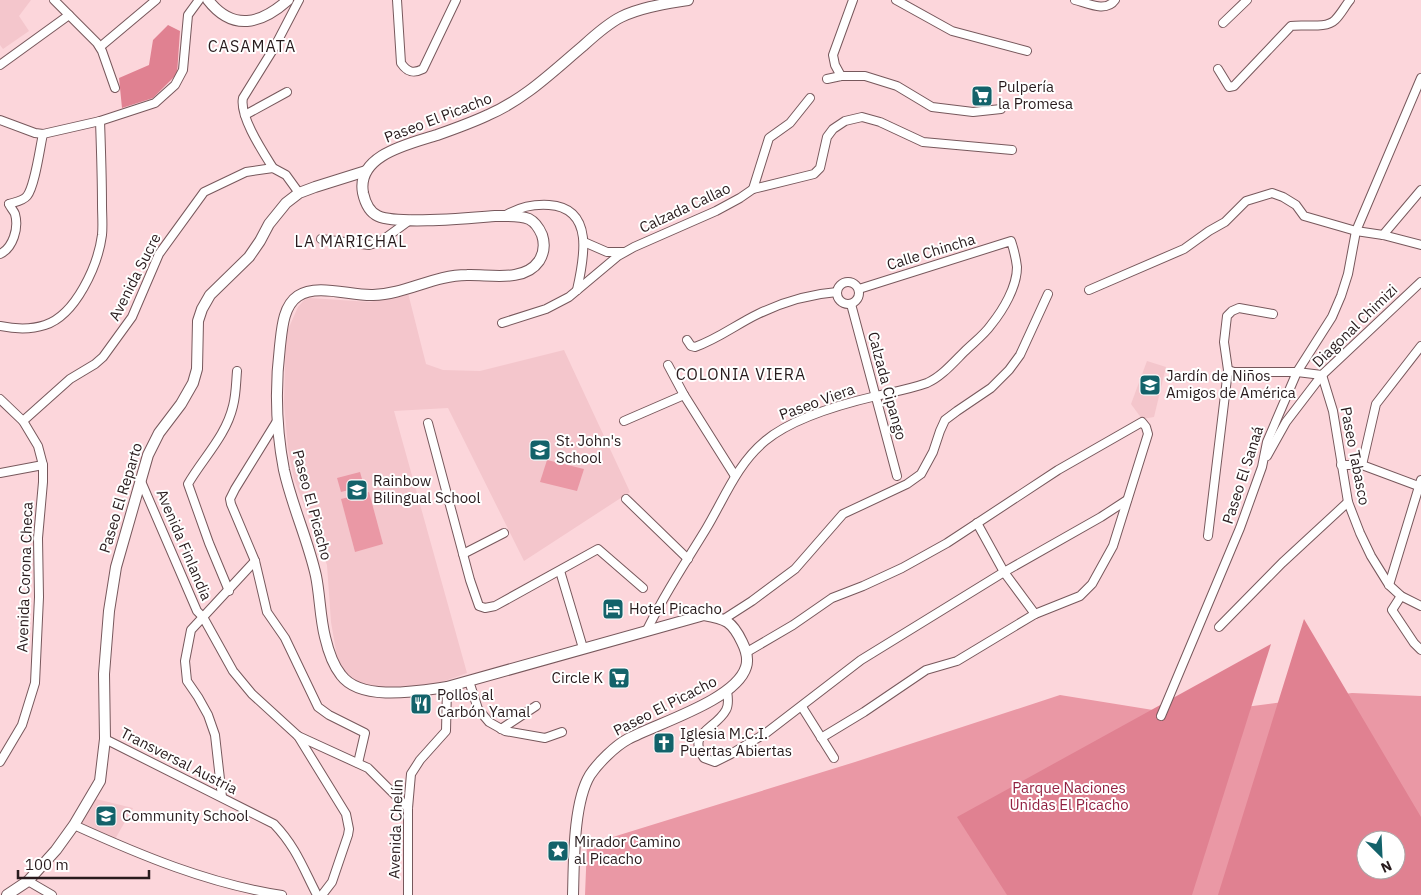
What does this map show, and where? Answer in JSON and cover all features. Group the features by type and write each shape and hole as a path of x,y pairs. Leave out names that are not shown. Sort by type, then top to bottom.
{"street":[{"path":"100,47 156,0"},
{"path":"0,120 43,134 100,121 155,103 175,85 183,70 188,16 199,0"},
{"path":"208,0 216,10 236,20 254,21 274,12 288,0"},
{"path":"299,0 274,48 243,98 242,104 245,115 263,153 273,168 286,175 299,193"},
{"path":"396,0 401,63 410,72 422,69 456,0"},
{"name":"Paseo El Picacho","path":"688,0 652,6 619,18 597,34 535,88 509,106 471,123 392,151 378,158 366,172 362,188 369,208 380,217 410,220 504,216 526,217 537,225 541,233 544,250 536,265 525,272 497,276 468,274 443,277 389,294 357,295 317,290 297,296 289,305 283,324 276,376 278,421 284,469 316,577 330,656 342,677 354,686 378,692 411,692 446,687 704,615 724,619"},
{"path":"841,76 835,66 833,55 853,0"},
{"path":"896,0 952,31 1027,51"},
{"path":"1074,0 1107,7 1114,3 1115,0"},
{"path":"1223,23 1247,0"},
{"path":"1218,69 1229,88 1234,86 1291,26 1301,24 1327,25 1334,22 1350,0"},
{"path":"57,1 100,47 115,88"},
{"path":"0,66 69,15"},
{"path":"827,79 841,76 865,76 898,86 932,107 973,112 1001,109"},
{"name":"Paseo El Sanaá","path":"1161,716 1240,528 1262,467 1267,442 1297,372 1332,317 1341,296 1348,274 1356,231 1421,78"},
{"path":"245,115 287,92"},
{"path":"753,188 769,138 790,124 810,98"},
{"name":"Calzada Callao","path":"502,323 546,309 569,297 618,256 716,211 740,198 753,188 814,174 820,168 827,137 833,129 852,118 862,117 880,122 923,142 1012,150"},
{"path":"0,326 31,328 47,324 67,312 82,290 92,269 102,235 100,121"},
{"path":"9,204 27,196 32,183 43,134"},
{"name":"Avenida Sucre","path":"23,421 70,379 103,357 132,317 159,254 204,192 246,172 273,168"},
{"name":"Paseo El Reparto","path":"7,895 28,881 56,850 74,825 100,781 105,739 104,674 109,611 116,567 148,455 159,432 181,404 193,383 197,369 198,321 202,309 210,295 249,257 269,224 286,203 299,193 366,172"},
{"path":"1383,235 1421,190"},
{"path":"1089,290 1184,249 1209,230 1225,222 1246,201 1272,193 1283,196 1296,205 1304,216 1356,231 1383,235 1421,245"},
{"path":"0,199 9,204 15,215 16,228 13,240 5,252 0,254"},
{"path":"504,216 515,209 532,206 566,208 578,223 584,242 584,260 577,290"},
{"path":"321,239 369,245 386,238 410,220"},
{"path":"584,242 607,252 626,252"},
{"name":"Calle Chincha","path":"859,289 1012,242"},
{"name":"Paseo Viera","path":"648,630 659,604 688,559 735,476 752,454 778,430 816,414 929,382 948,368 991,326 1011,292 1016,278 1017,267 1012,242"},
{"path":"847,282 854,283 859,289 860,292 857,300 851,304 841,301 837,292 840,285 847,282"},
{"name":"Diagonal Chimizi","path":"1262,467 1286,422 1322,375 1421,282"},
{"path":"686,340 691,346 695,346 730,330 757,314 785,303 816,294 837,292"},
{"path":"821,738 864,712 926,670 958,660 1035,614 1080,596 1092,584 1113,546 1148,434 1142,422 1058,470 1003,508 977,522 956,538 902,568 832,598 793,625 747,652 734,627 724,619 795,569 843,514 907,484 921,474 933,452 945,420 991,388 1009,370 1020,355 1048,294"},
{"name":"Calzada Cipango","path":"851,304 897,476"},
{"path":"1208,536 1228,370 1224,342 1227,316 1239,308 1273,314"},
{"path":"1362,464 1376,404 1421,346"},
{"path":"668,365 684,395 735,476"},
{"path":"1228,370 1234,372 1297,372 1322,375"},
{"path":"229,591 209,543 188,484 212,450 230,416 236,391 237,371"},
{"name":"Paseo Tabasco","path":"1322,375 1333,412 1348,502 1371,556 1389,586 1401,596 1421,606"},
{"path":"624,421 684,395"},
{"name":"Avenida Corona Checa","path":"0,399 23,421 38,446 43,482 38,538 40,596 35,683 22,725 0,762"},
{"path":"278,421 230,498 231,504 256,561 267,612 285,638 318,708 365,733 358,763"},
{"path":"428,423 470,580 479,606 485,608 495,606 599,550 643,588"},
{"path":"1341,465 1362,464 1420,485 1389,586"},
{"path":"0,473 42,466"},
{"name":"Avenida Finlandia","path":"140,479 197,611 203,617 220,650 241,682 298,736 346,814 349,829 332,882 322,895"},
{"path":"626,498 688,559"},
{"path":"727,691 726,710 698,741 698,747 704,758 714,762 759,737 802,707 861,660 1004,572 1101,517 1127,500"},
{"path":"1219,627 1282,563 1348,502"},
{"path":"977,522 1004,572 1035,614"},
{"path":"463,554 504,533"},
{"path":"222,798 214,735 208,715 187,681 185,661 191,630 256,561"},
{"path":"560,571 583,648"},
{"path":"1401,596 1392,610 1414,643 1421,650"},
{"name":"Paseo El Picacho","path":"573,895 576,825 581,799 590,776 615,748 628,739 695,709 727,691 742,676 746,667 747,652"},
{"path":"469,681 478,709 489,722 501,729 545,738 562,732"},
{"name":"Avenida Chelín","path":"408,895 408,808 412,773 420,760 446,732 446,687"},
{"path":"501,729 536,706"},
{"path":"802,707 834,758"},
{"path":"298,736 358,763 371,771 408,808"},
{"name":"Transversal Austria","path":"105,739 274,824 296,851 317,895"},
{"path":"74,825 146,857 204,876 267,893 282,895"},
{"path":"28,881 52,895"}],"shaded area":[{"path":"0,0 31,0 19,16 29,31 3,49 0,45"},
{"name":"Rainbow Bilingual School","path":"408,293 426,364 443,370 480,371 564,350 630,492 524,561 448,408 394,411 467,673 434,685 386,689 356,684 341,668 337,657 331,622 327,565 294,479 288,449 284,403 286,334 298,307 304,300 310,298 370,302"},
{"name":"Jardín de Niños Amigos de América","path":"1147,361 1166,367 1154,417 1142,419 1131,404"},
{"name":"Community School","path":"96,799 133,808 115,839 79,825"}],"green space":[{"path":"168,25 180,31 177,74 153,98 122,108 119,78 149,65 153,40"},
{"path":"547,460 584,469 577,491 540,482"},
{"path":"360,472 364,486 341,492 337,478"},
{"path":"369,492 383,544 355,552 341,499"},
{"path":"1304,619 1421,817 1421,895 1218,895"},
{"path":"1271,644 1192,895 1007,895 957,817"},
{"name":"Parque Naciones Unidas El Picacho","path":"1352,693 1421,696 1421,895 585,895 587,845 855,762 1060,695 1184,715"}],"place":[{"name":"Pulpería la Promesa","path":"982,96"},
{"name":"Jardín de Niños Amigos de América","path":"1150,385"},
{"name":"St. John's School","path":"540,450"},
{"name":"Rainbow Bilingual School","path":"357,490"},
{"name":"Hotel Picacho","path":"613,609"},
{"name":"Circle K","path":"619,678"},
{"name":"Pollos al Carbón Yamal","path":"421,704"},
{"name":"Iglesia M.C.I. Puertas Abiertas","path":"664,743"},
{"name":"Community School","path":"106,816"},
{"name":"Mirador Camino al Picacho","path":"558,851"}],"district":[{"name":"CASAMATA","path":"252,46"},
{"name":"LA MARICHAL","path":"351,241"},
{"name":"COLONIA VIERA","path":"741,374"}]}
